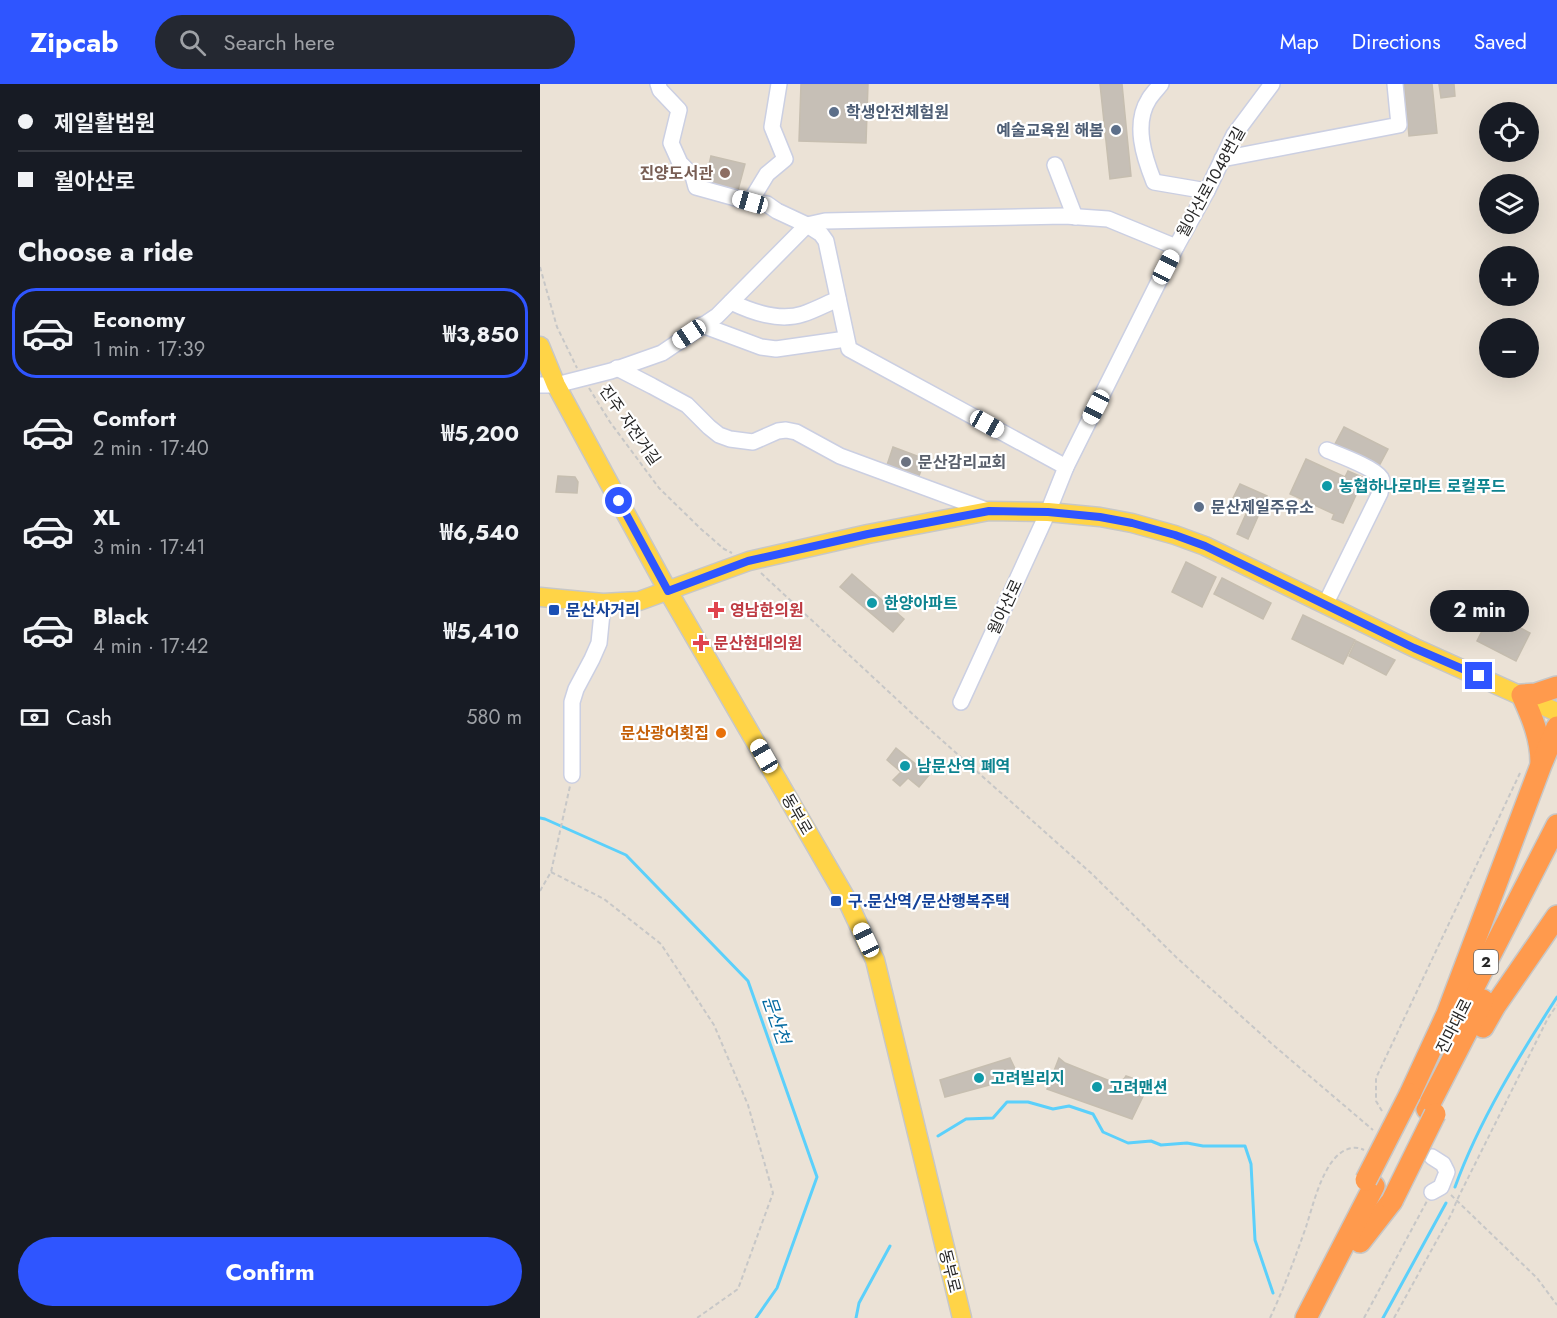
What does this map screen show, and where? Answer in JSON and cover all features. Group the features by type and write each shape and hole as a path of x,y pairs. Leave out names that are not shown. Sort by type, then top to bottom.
{"highway":[{"path":"1422,1104 1447,1014 1539,743 1536,729 1522,695 1536,694 1557,687"},
{"path":"1532,766 1557,727"},
{"name":"진마대로","path":"1422,1104 1557,825"},
{"name":"진마대로","path":"1422,1104 1557,855"},
{"path":"1422,1104 1495,1006 1557,916"},
{"name":"2","path":"1306,1318 1355,1237 1422,1104"},
{"name":"2","path":"1322,1318 1355,1237"}],"main road":[{"name":"동부로","path":"540,346 548,385 847,900 875,960 962,1318"},
{"path":"540,597 603,603 639,601 748,561 868,534 989,511 1048,512 1100,517 1132,523 1205,546 1414,648 1557,712"}],"street":[{"path":"658,84 660,90 678,110 671,143 681,163 693,176 696,187 750,202 767,204 821,234 826,241 849,349 1066,467"},
{"path":"750,202 767,174 785,159 772,127 779,84"},
{"path":"1161,84 1148,100 1142,116 1142,144 1154,182 1207,191"},
{"name":"월아산로1048번길","path":"1048,512 1066,467 1234,135 1272,84"},
{"path":"1222,159 1399,125 1395,84"},
{"path":"1055,165 1075,217"},
{"path":"548,385 583,378 662,353 717,316 807,225 825,221 1075,217 1108,219 1176,246"},
{"path":"730,302 750,311 781,316 801,315 838,299"},
{"path":"702,325 761,347 776,349 846,339"},
{"path":"617,368 687,405 709,428 724,437 753,442 778,431 796,432 859,464 989,511"},
{"path":"1325,604 1380,492 1382,483 1380,476 1372,470 1327,450"},
{"name":"월아산로","path":"961,702 1048,512"},
{"path":"572,775 572,702 599,643 603,603"},
{"path":"1432,1157 1443,1164 1447,1172 1436,1190"}],"path":[{"name":"진주 자전거길","path":"540,267 557,327 573,362 610,422 659,488 700,529 724,549 748,561 918,719 1091,873 1176,958 1272,1044 1381,1136"},
{"path":"1386,1117 1376,1101 1376,1078 1532,766"},
{"path":"540,891 551,872 572,775"},
{"path":"551,872 604,899 661,944 714,1024 748,1105 773,1193 738,1289 697,1318"},
{"path":"1394,1318 1452,1213 1548,1018 1557,1005"},
{"path":"1270,1318 1287,1281 1323,1178 1334,1158 1344,1150 1358,1147 1367,1151"},
{"path":"1365,1318 1436,1190 1457,1200 1537,1278 1557,1305"}],"building":[{"name":"학생안전체험원","path":"801,84 868,84 866,143 799,141"},
{"name":"예술교육원 해봄","path":"1100,84 1122,84 1131,176 1110,179"},
{"path":"1404,84 1432,84 1437,133 1409,136"},
{"path":"1439,84 1454,84 1455,96 1441,98"},
{"name":"진양도서관","path":"711,156 745,164 738,190 705,182"},
{"path":"1344,427 1388,449 1379,466 1335,444"},
{"name":"문산감리교회","path":"893,447 925,459 919,476 887,465"},
{"name":"농협하나로마트 로컬푸드","path":"1306,459 1345,477 1348,471 1364,478 1343,523 1332,519 1334,514 1290,494"},
{"path":"558,476 575,477 578,482 577,493 556,492"},
{"path":"1240,484 1267,496 1248,539 1237,534 1250,505 1233,498"},
{"path":"1186,562 1216,577 1202,607 1172,592"},
{"name":"한양아파트","path":"852,574 904,619 893,632 840,587"},
{"path":"1222,578 1271,603 1263,619 1214,594"},
{"path":"1491,613 1530,633 1516,661 1477,641"},
{"path":"1303,615 1355,640 1343,664 1292,639"},
{"path":"1356,641 1395,660 1386,675 1349,656"},
{"name":"남문산역 폐역","path":"896,748 929,775 919,787 908,778 900,786 893,780 901,772 887,760"},
{"name":"고려빌리지","path":"1010,1058 1019,1077 945,1097 940,1080"},
{"name":"고려맨션","path":"1059,1058 1065,1063 1120,1085 1126,1076 1149,1084 1132,1119 1047,1089"}],"waterway":[{"name":"문산천","path":"540,818 626,855 748,981 817,1177 777,1288 756,1318"},
{"path":"1455,1187 1488,1113 1557,997"},
{"path":"938,1136 966,1119 993,1118 1007,1102 1028,1102 1053,1109 1069,1106 1093,1114 1103,1132 1128,1143 1151,1141 1161,1145 1187,1143 1203,1146 1245,1146 1251,1164 1255,1240 1273,1293"},
{"path":"1383,1318 1446,1203"},
{"path":"856,1318 859,1303 890,1246"}],"place":[{"name":"학생안전체험원","path":"834,112"},
{"name":"예술교육원 해봄","path":"1116,130"},
{"name":"진양도서관","path":"725,173"},
{"name":"문산감리교회","path":"906,462"},
{"name":"농협하나로마트 로컬푸드","path":"1327,486"},
{"name":"문산제일주유소","path":"1199,507"},
{"name":"한양아파트","path":"872,603"},
{"name":"문산사거리","path":"554,610"},
{"name":"영남한의원","path":"716,610"},
{"name":"문산현대의원","path":"701,643"},
{"name":"문산광어횟집","path":"721,733"},
{"name":"남문산역 폐역","path":"905,766"},
{"name":"구.문산역/문산행복주택","path":"836,901"},
{"name":"고려빌리지","path":"979,1078"},
{"name":"고려맨션","path":"1097,1087"}],"route":[{"path":"619,501 668,591 748,561 868,534 989,511 1080,514 1132,523 1205,546 1414,648 1479,676"}]}
